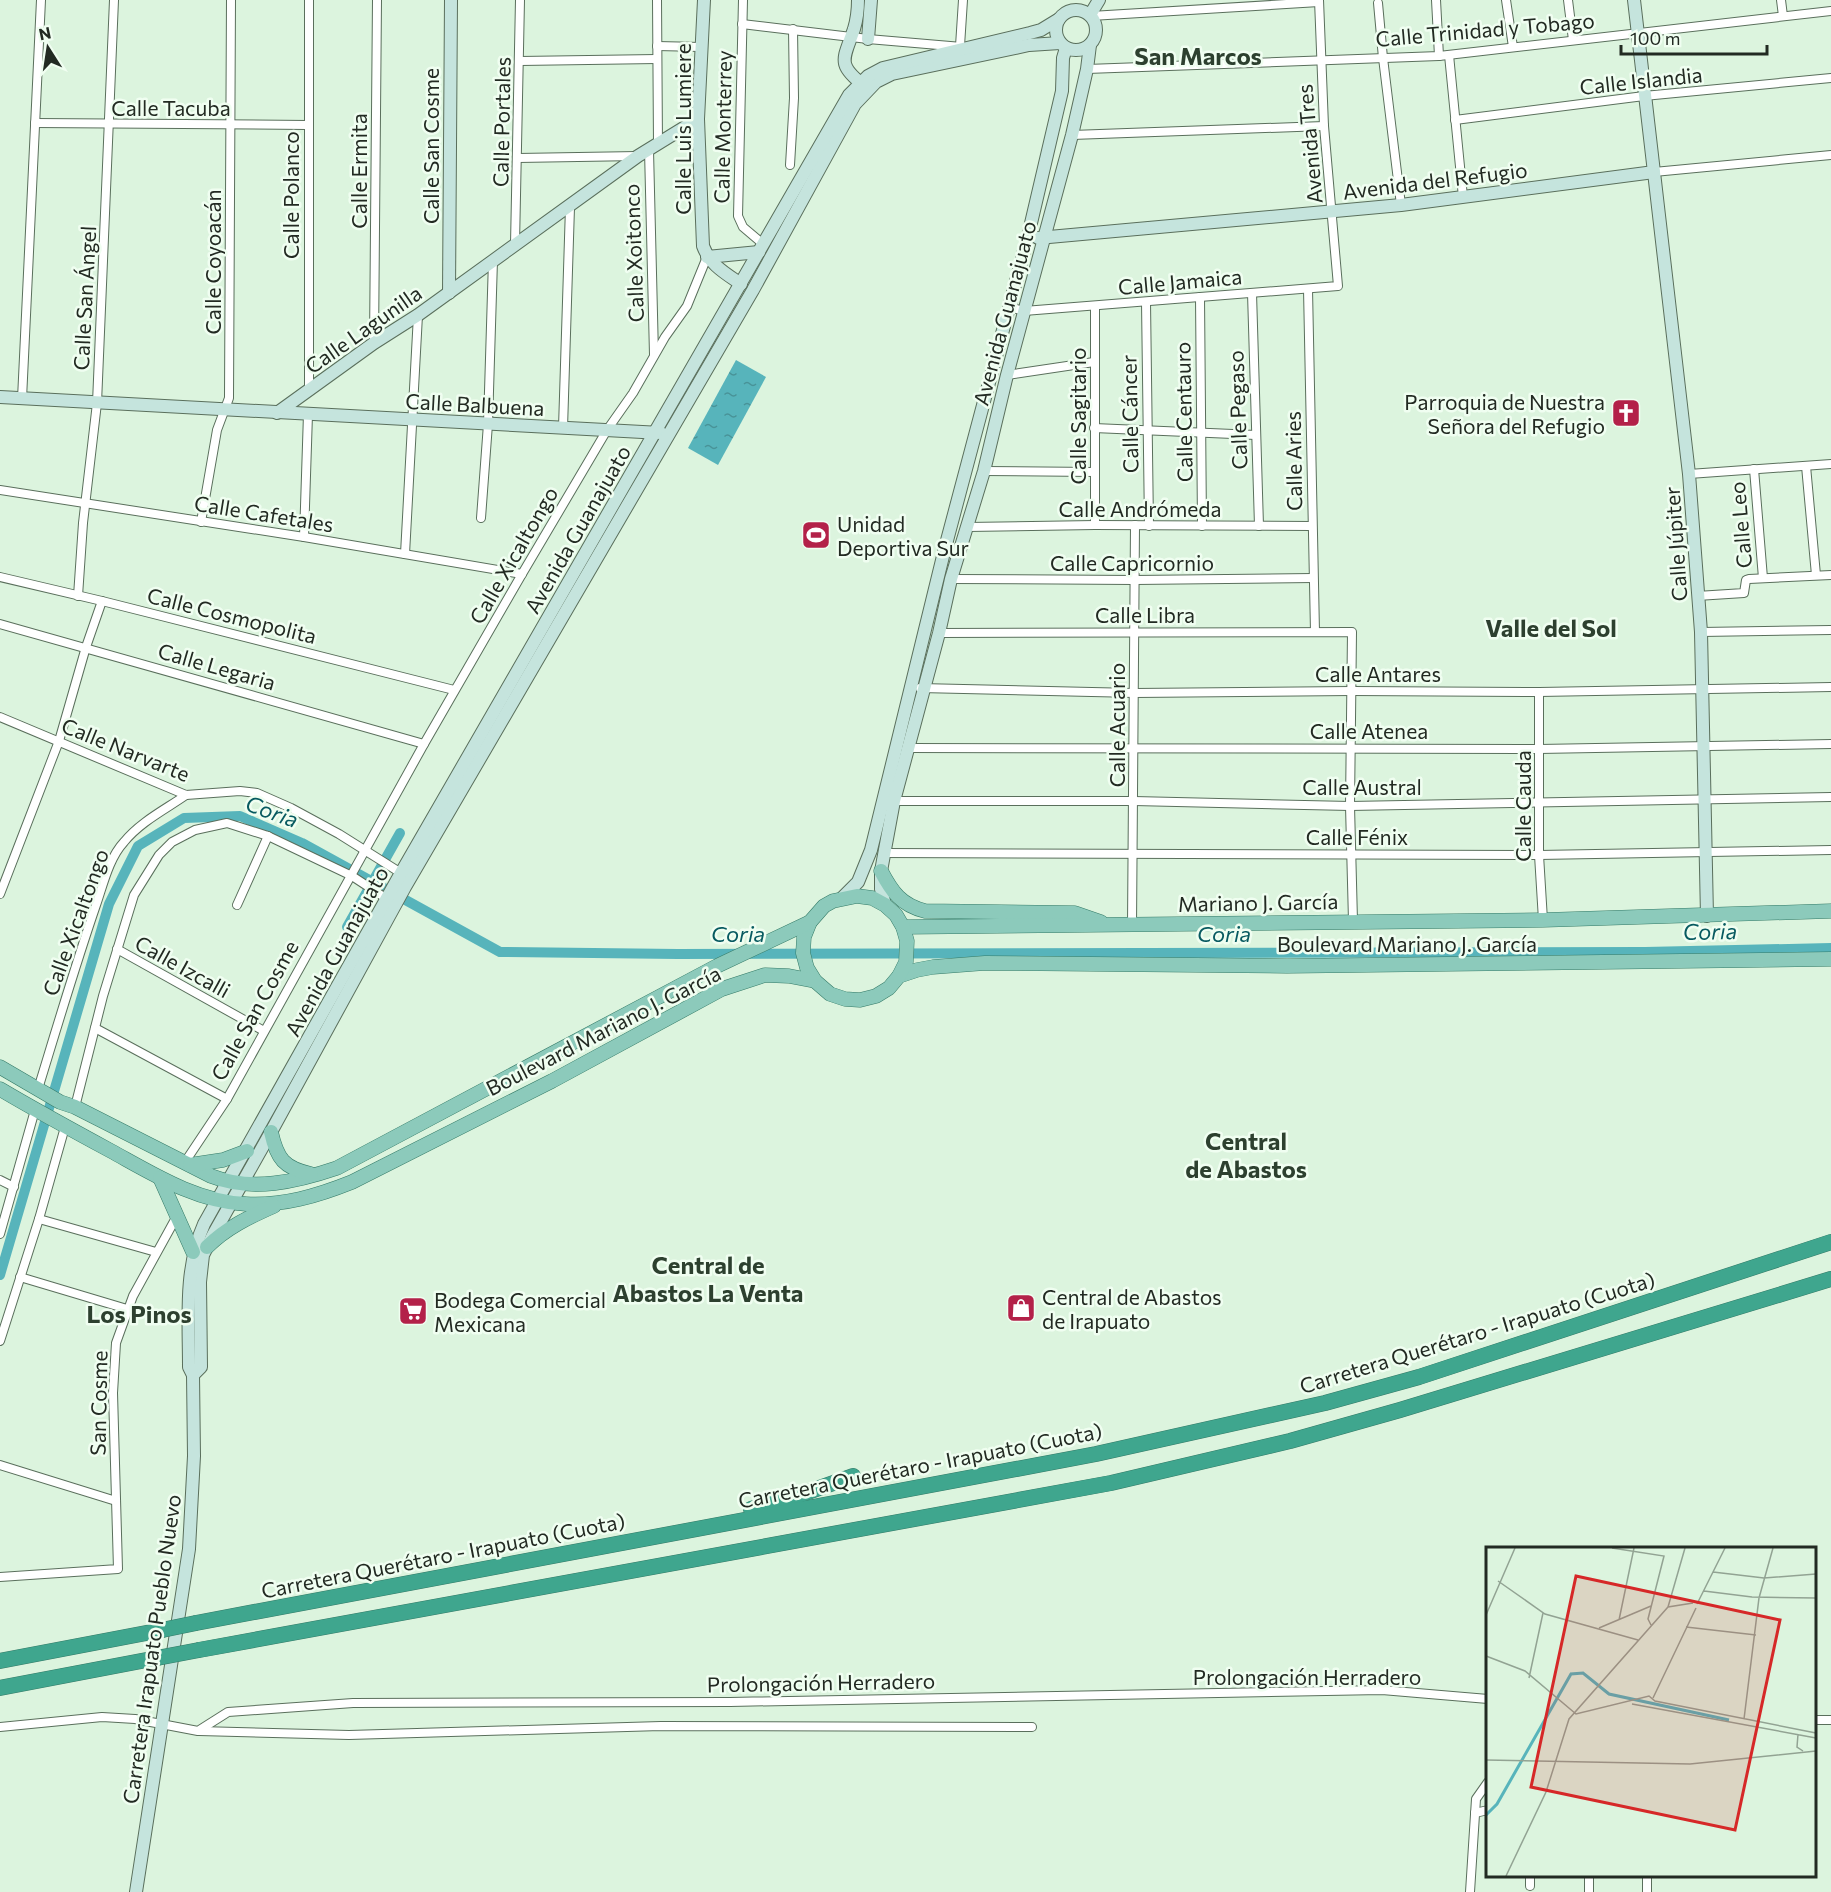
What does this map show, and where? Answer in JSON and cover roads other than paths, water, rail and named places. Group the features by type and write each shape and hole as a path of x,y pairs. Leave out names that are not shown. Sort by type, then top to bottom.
{"highway":[{"name":"Carretera Querétaro - Irapuato (Cuota)","path":"0,1661 1096,1454 1325,1403 1419,1377 1831,1242"},
{"path":"0,1688 1111,1483 1290,1441 1831,1279"},
{"path":"671,1533 794,1497 853,1476"}],"main road":[{"path":"881,871 891,889 912,908 925,911 1075,913 1111,926"},
{"path":"814,981 803,953 804,937 810,922 824,906 843,897 857,896 872,898 885,905 896,915 905,934 906,962 899,976"},
{"name":"Mariano J. García","path":"905,934 966,925 1132,926 1543,920 1831,911"},
{"name":"Boulevard Mariano J. García","path":"0,1067 60,1102 75,1107 187,1164 235,1183 281,1182 316,1176 337,1168 717,966 810,922"},
{"name":"Boulevard Mariano J. García","path":"0,1089 160,1178 223,1202 281,1203 302,1199 352,1182 552,1081 722,989 765,975 789,976 814,981 830,994 845,999 860,1000 876,996 889,988 899,976 933,967 985,963 1287,966 1831,959"},
{"path":"271,1132 280,1157 287,1166 316,1176"},
{"path":"187,1164 223,1160 247,1151"},
{"path":"160,1178 193,1252"},
{"path":"207,1247 228,1229 281,1203"}],"street":[{"path":"22,399 41,0"},
{"name":"Calle San Ángel","path":"78,596 97,403 114,0"},
{"name":"Calle Coyoacán","path":"201,522 218,430 229,398 231,0"},
{"name":"Calle Polanco","path":"309,0 309,390"},
{"name":"Calle Ermita","path":"374,343 377,0"},
{"name":"Calle San Cosme","path":"448,293 451,0"},
{"name":"Calle Portales","path":"515,244 519,158 520,0"},
{"name":"Calle Xoitonco","path":"654,355 648,150 657,59 657,0"},
{"name":"Calle Luis Lumiere","path":"704,0 698,118 701,234 707,257"},
{"name":"Calle Monterrey","path":"743,0 738,216 761,248"},
{"path":"849,94 844,63 845,51 857,18 858,0"},
{"path":"868,39 871,0"},
{"path":"741,24 868,39 963,47 963,0"},
{"path":"1074,10 1083,0"},
{"path":"1090,16 1099,0"},
{"path":"1436,0 1439,56"},
{"path":"1506,0 1513,47"},
{"path":"1568,0 1573,40"},
{"name":"Calle Júpiter","path":"1634,0 1689,474 1701,632 1707,916"},
{"path":"1781,0 1783,16"},
{"path":"1090,16 1319,1"},
{"name":"Avenida Tres","path":"1319,1 1324,126 1338,286"},
{"path":"1378,3 1401,205"},
{"path":"1074,10 1081,10 1090,16 1095,23 1096,31 1095,39 1090,45 1078,51 1063,46 1055,31 1059,19 1074,10"},
{"name":"Calle Trinidad y Tobago","path":"1087,69 1439,56 1831,11"},
{"name":"Avenida Guanajuato","path":"235,1183 247,1151 391,899 405,887 670,434 753,290 864,86 883,68 1041,30 1059,19"},
{"path":"790,165 794,98 793,30"},
{"name":"Avenida Guanajuato","path":"235,1183 271,1132 391,899 397,871 655,433 849,94 892,74 1029,45 1063,46 1062,91 1028,236 945,548 908,748 883,853 881,889 885,905"},
{"name":"Avenida Guanajuato","path":"843,897 858,882 871,850 918,688 939,633 951,579 984,471 1007,375 1072,135 1090,45"},
{"path":"657,46 701,47"},
{"path":"1449,55 1464,197"},
{"path":"520,61 657,59"},
{"path":"846,69 864,86"},
{"name":"Calle Islandia","path":"1455,120 1644,96 1831,78"},
{"name":"Calle Lagunilla","path":"278,413 648,150 698,118"},
{"name":"Calle Tacuba","path":"35,123 308,125"},
{"path":"1072,135 1324,126"},
{"path":"519,158 648,150"},
{"name":"Avenida del Refugio","path":"1028,236 1044,238 1332,212 1654,172 1831,155"},
{"path":"563,428 570,207"},
{"path":"707,257 761,248"},
{"path":"707,257 718,269 741,284"},
{"name":"Calle Xicaltongo","path":"354,877 454,690 607,430 687,306 707,257"},
{"path":"481,518 488,424 494,260"},
{"name":"Calle Jamaica","path":"1009,307 1024,311 1338,286"},
{"name":"Calle Aries","path":"1308,289 1315,632"},
{"name":"Calle Pegaso","path":"1251,293 1259,526"},
{"name":"Calle Centauro","path":"1200,297 1202,526"},
{"name":"Calle Cáncer","path":"1146,302 1149,525"},
{"name":"Calle Sagitario","path":"1095,306 1095,525"},
{"path":"405,554 418,315"},
{"path":"997,348 1015,352"},
{"path":"1007,375 1094,362"},
{"path":"0,397 278,413"},
{"name":"Calle Balbuena","path":"278,413 670,434"},
{"path":"304,537 308,414"},
{"path":"1094,428 1256,435"},
{"path":"1689,474 1831,464"},
{"path":"1806,466 1816,575"},
{"name":"Calle Leo","path":"1754,469 1762,578"},
{"path":"984,471 1095,472"},
{"name":"Calle Cafetales","path":"0,490 304,537 522,574"},
{"name":"Calle Acuario","path":"1132,926 1135,525"},
{"name":"Calle Andrómeda","path":"967,527 1312,526"},
{"path":"1697,596 1741,594 1744,593 1746,580 1831,575"},
{"name":"Calle Cosmopolita","path":"0,577 454,690"},
{"name":"Calle Capricornio","path":"951,579 1313,578"},
{"path":"0,894 59,741 102,601"},
{"name":"Calle Legaria","path":"0,624 424,744"},
{"path":"1701,632 1831,630"},
{"name":"Calle Libra","path":"939,633 1352,632 1353,691"},
{"name":"Calle Antares","path":"918,688 1135,693 1539,692 1831,687"},
{"path":"1353,691 1350,806 1353,921"},
{"name":"Calle Cauda","path":"1539,692 1539,855 1543,920"},
{"name":"Calle Narvarte","path":"0,717 186,795 240,790 256,794 291,808 397,871"},
{"name":"Calle Atenea","path":"908,748 1539,749 1831,744"},
{"name":"Calle Xicaltongo","path":"43,1092 76,963 108,871 123,842 186,795"},
{"name":"Calle Austral","path":"894,801 1134,801 1350,806 1831,797"},
{"path":"75,1107 95,1028 134,895 147,872 172,842 195,830 227,823 268,836 354,877 391,899"},
{"path":"237,904 268,836"},
{"name":"Calle Fénix","path":"883,853 1539,855 1831,850"},
{"name":"Calle San Cosme","path":"187,1164 354,877"},
{"name":"Calle Izcalli","path":"117,949 264,1031"},
{"path":"95,1028 226,1099"},
{"path":"0,1234 4,1211 14,1187 50,1118"},
{"path":"0,1341 39,1219 50,1118"},
{"path":"0,1180 14,1187"},
{"path":"223,1202 204,1255 200,1282 201,1367 193,1375 189,1367 189,1281 193,1252 223,1202 235,1183"},
{"name":"San Cosme","path":"0,1577 118,1569 113,1393 116,1343 127,1309 177,1216"},
{"path":"39,1219 156,1252"},
{"path":"20,1276 127,1309"},
{"name":"Carretera Irapuato Pueblo Nuevo","path":"136,1892 189,1549 194,1456 193,1375"},
{"path":"0,1465 116,1501"},
{"name":"Prolongación Herradero","path":"198,1731 228,1712 353,1703 742,1702 1382,1690 1486,1699"},
{"path":"0,1727 102,1716 135,1719 198,1731 350,1734 661,1726 1032,1727"},
{"path":"1470,1892 1476,1799 1486,1785"},
{"path":"1475,1813 1486,1810"},
{"path":"1530,1877 1530,1886"}],"water":[{"path":"736,360 766,377 718,465 688,448"}],"waterway":[{"name":"Coria","path":"0,1275 109,904 138,846 184,818 240,816 302,843 500,952 678,954 1645,952 1831,948"},
{"name":"Coria","path":"347,927 400,833"}],"place":[{"name":"Parroquia de Nuestra Señora del Refugio","path":"1626,413"},
{"name":"Unidad Deportiva Sur","path":"816,535"},
{"name":"Central de Abastos de Irapuato","path":"1021,1308"},
{"name":"Bodega Comercial Mexicana","path":"413,1311"}],"district":[{"name":"San Marcos","path":"1198,55"},
{"name":"Valle del Sol","path":"1551,627"},
{"name":"Central de Abastos","path":"1246,1154"},
{"name":"Central de Abastos La Venta","path":"708,1278"},
{"name":"Los Pinos","path":"139,1313"}]}
